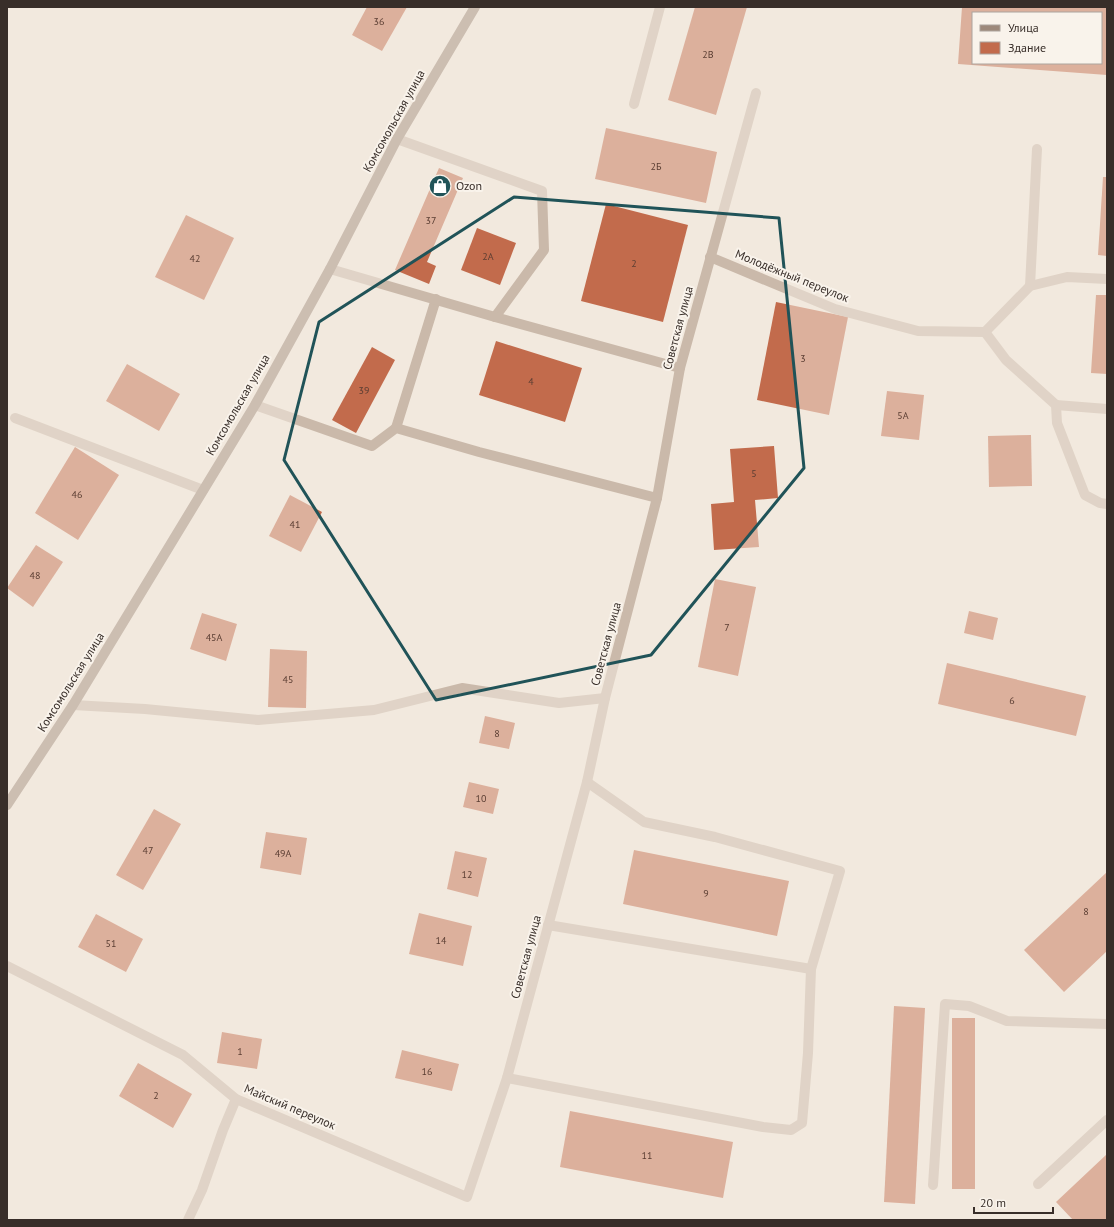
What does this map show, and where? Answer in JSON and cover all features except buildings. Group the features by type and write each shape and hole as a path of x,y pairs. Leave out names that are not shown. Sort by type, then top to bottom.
{"street":[{"name":"Комсомольская улица","path":"7,805 73,705 255,405 330,269 397,140 474,7"},
{"path":"634,104 660,7"},
{"name":"Советская улица","path":"467,1197 507,1078 587,782 605,698 657,498 680,368 756,94"},
{"path":"397,140 542,191 544,250 495,317"},
{"path":"1030,286 1037,149"},
{"name":"Молодёжный переулок","path":"710,257 835,309 918,331 985,332"},
{"path":"330,269 495,317 680,368"},
{"path":"1107,279 1067,276 1030,286 985,332 1006,360 1056,405 1107,410"},
{"path":"255,405 372,446 396,428 436,299"},
{"path":"1056,405 1057,423 1085,495 1100,503 1107,504"},
{"path":"15,418 203,490"},
{"path":"396,428 479,452 657,498"},
{"path":"73,705 145,709 258,720 374,710 462,688 559,703 605,698"},
{"path":"507,1078 763,1128 791,1130 802,1123 808,1053 811,969 840,871 715,837 644,822 587,782"},
{"path":"548,925 811,969"},
{"name":"Майский переулок","path":"7,966 183,1055 236,1099 467,1197"},
{"path":"934,1185 945,1004 969,1006 1007,1021 1107,1024"},
{"path":"188,1220 202,1190 223,1130 236,1099"},
{"path":"1038,1184 1107,1120"}],"highlighted area":[{"path":"514,197 779,218 804,468 651,655 436,700 284,460 319,322"}],"place":[{"name":"Ozon","path":"440,186"}]}
